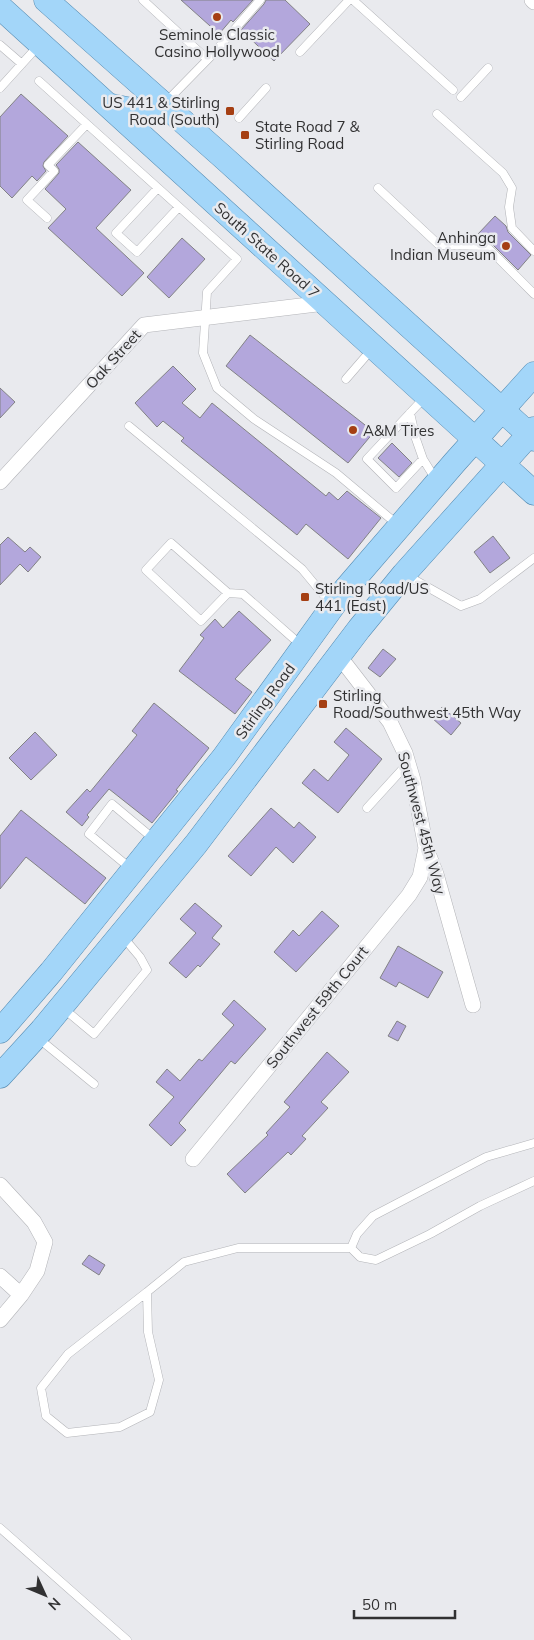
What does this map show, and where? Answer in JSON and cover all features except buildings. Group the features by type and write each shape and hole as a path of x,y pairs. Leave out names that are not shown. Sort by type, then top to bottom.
{"main road":[{"path":"0,1076 36,1037 188,854 237,792 358,629 502,463 532,434 502,410 164,104 46,0"},
{"name":"South State Road 7","path":"0,7 534,493"},
{"path":"108,105 136,112 151,110 164,104"},
{"name":"Stirling Road","path":"0,1031 51,972 236,740 343,592 475,439 534,374"},
{"path":"236,740 244,749 245,757 237,792"}],"street":[{"name":"Oak Street","path":"0,482 144,325 325,303"},
{"name":"Southwest 45th Way","path":"339,656 390,722 406,753 426,848 436,874 473,1005"},
{"name":"Southwest 59th Court","path":"193,1159 409,895 420,877 426,848"},
{"path":"0,1184 34,1222 45,1242 37,1271 21,1295 0,1320"},
{"path":"0,1276 21,1295"}],"lane":[{"path":"143,0 207,59"},
{"path":"164,104 260,0"},
{"path":"300,52 349,0"},
{"path":"353,0 453,90"},
{"path":"0,88 40,44"},
{"path":"0,45 22,64"},
{"path":"461,97 488,68"},
{"path":"40,82 236,259 207,292 203,353 217,388 254,420 336,473 399,526"},
{"path":"239,118 266,88"},
{"path":"437,114 503,173 512,188 509,206 512,228 534,251"},
{"path":"46,218 27,200 54,171 48,165 86,125"},
{"path":"378,188 439,245 486,246 534,294"},
{"path":"157,189 116,233 137,252 178,208"},
{"path":"346,379 373,347"},
{"path":"423,459 396,488 367,460 427,395"},
{"path":"410,413 423,459 438,482"},
{"path":"129,426 302,569 333,606"},
{"path":"228,593 201,621 146,570 171,543 228,593 243,594 304,647"},
{"path":"404,574 461,606 480,599 534,558"},
{"path":"367,808 408,763"},
{"path":"132,870 89,834 112,804 156,841"},
{"path":"61,1007 94,1034 147,970 140,957 121,935"},
{"path":"36,1037 94,1084"},
{"path":"351,1248 357,1234 373,1216 486,1157 534,1142"},
{"path":"147,1292 148,1332 160,1380 150,1412 120,1427 67,1433 46,1416 41,1388 68,1354 184,1262 238,1248 351,1248 360,1257 376,1260 430,1234 480,1206 534,1181"},
{"path":"0,1528 127,1640"}],"place":[{"name":"Seminole Classic Casino Hollywood","path":"217,17"},
{"name":"US 441 & Stirling Road (South)","path":"230,111"},
{"name":"State Road 7 & Stirling Road","path":"245,135"},
{"name":"Anhinga Indian Museum","path":"506,246"},
{"name":"A&M Tires","path":"353,430"},
{"name":"Stirling Road/US 441 (East)","path":"305,597"},
{"name":"Stirling Road/Southwest 45th Way","path":"323,704"}]}
